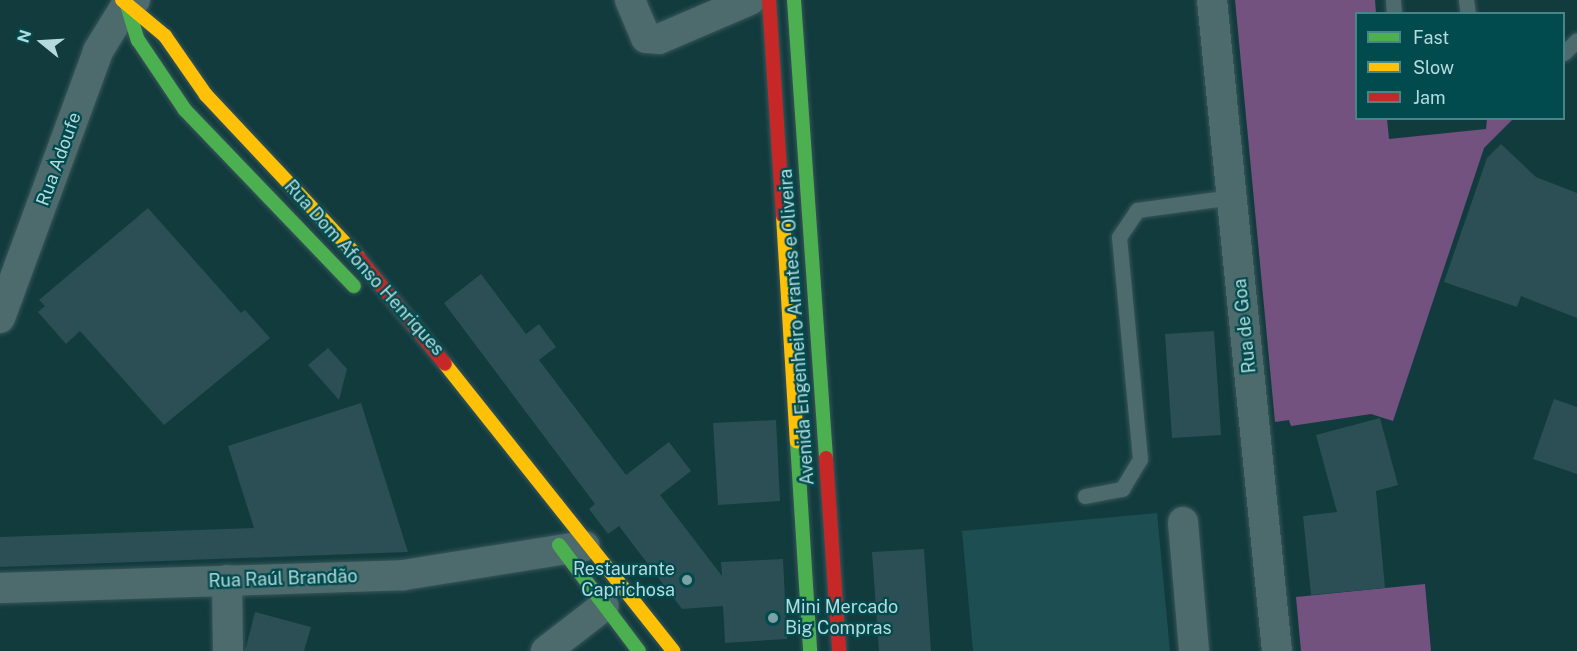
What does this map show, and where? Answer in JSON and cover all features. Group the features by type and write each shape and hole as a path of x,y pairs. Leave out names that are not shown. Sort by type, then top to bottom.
{"street":[{"path":"630,0 646,38 659,39 750,0"},
{"name":"Avenida Engenheiro Arantes e Oliveira","path":"769,0 810,651"},
{"name":"Avenida Engenheiro Arantes e Oliveira","path":"794,0 839,651"},
{"name":"Rua de Goa","path":"1212,0 1277,651"},
{"name":"Rua Dom Afonso Henriques","path":"128,1 138,40 185,110 367,300"},
{"name":"Rua Dom Afonso Henriques","path":"128,1 165,36 206,95 389,293 454,370 566,542 604,606 639,651"},
{"name":"Rua Adoufe","path":"0,318 98,51 128,1"},
{"path":"1183,522 1194,651"},
{"name":"Rua Dom Afonso Henriques","path":"566,542 674,651"},
{"name":"Rua Raúl Brandão","path":"0,588 405,575 566,542"},
{"path":"227,580 228,651"},
{"path":"546,651 604,606"}],"lane":[{"path":"1565,51 1577,40"},
{"path":"1085,496 1122,489 1140,459 1119,237 1137,210 1232,197"}],"shaded area":[{"path":"1235,0 1375,0 1376,12 1355,12 1355,120 1387,120 1389,139 1486,129 1487,120 1512,120 1484,148 1393,421 1371,414 1291,426 1289,420 1275,422"},
{"path":"1157,513 1170,651 973,651 962,531"},
{"path":"1425,584 1431,651 1301,651 1296,597"}],"building":[{"path":"1501,144 1536,177 1577,193 1577,318 1521,296 1517,307 1444,282 1487,158"},
{"path":"148,208 241,313 245,310 270,338 164,425 80,331 66,344 38,312 45,306 39,300"},
{"path":"481,274 526,334 539,324 556,347 539,360 626,475 669,442 691,471 660,495 722,576 721,562 783,559 787,639 725,643 723,606 682,609 619,526 608,534 589,509 595,504 444,303"},
{"path":"1214,331 1221,435 1172,438 1165,334"},
{"path":"328,348 347,369 339,400 308,365"},
{"path":"1554,399 1577,407 1577,474 1533,459"},
{"path":"361,403 408,552 0,567 0,537 254,528 228,446"},
{"path":"1380,418 1398,485 1376,491 1385,588 1311,595 1303,516 1337,512 1316,435"},
{"path":"776,420 780,501 718,505 713,423"},
{"path":"924,549 931,651 879,651 872,552"},
{"path":"255,612 311,627 304,651 245,651"}],"traffic: fast":[{"path":"794,0 826,458"},
{"path":"127,5 138,40 185,110 354,286"},
{"path":"797,442 810,651"},
{"path":"559,545 639,651"}],"traffic: slow":[{"path":"122,0 165,36 206,95 357,256"},
{"path":"783,216 797,442"},
{"path":"445,364 673,651"}],"traffic: jam":[{"path":"769,0 783,216"},
{"path":"357,256 445,364"},
{"path":"826,458 839,651"}],"place":[{"name":"Restaurante Caprichosa","path":"687,580"},
{"name":"Mini Mercado Big Compras","path":"773,618"}]}
